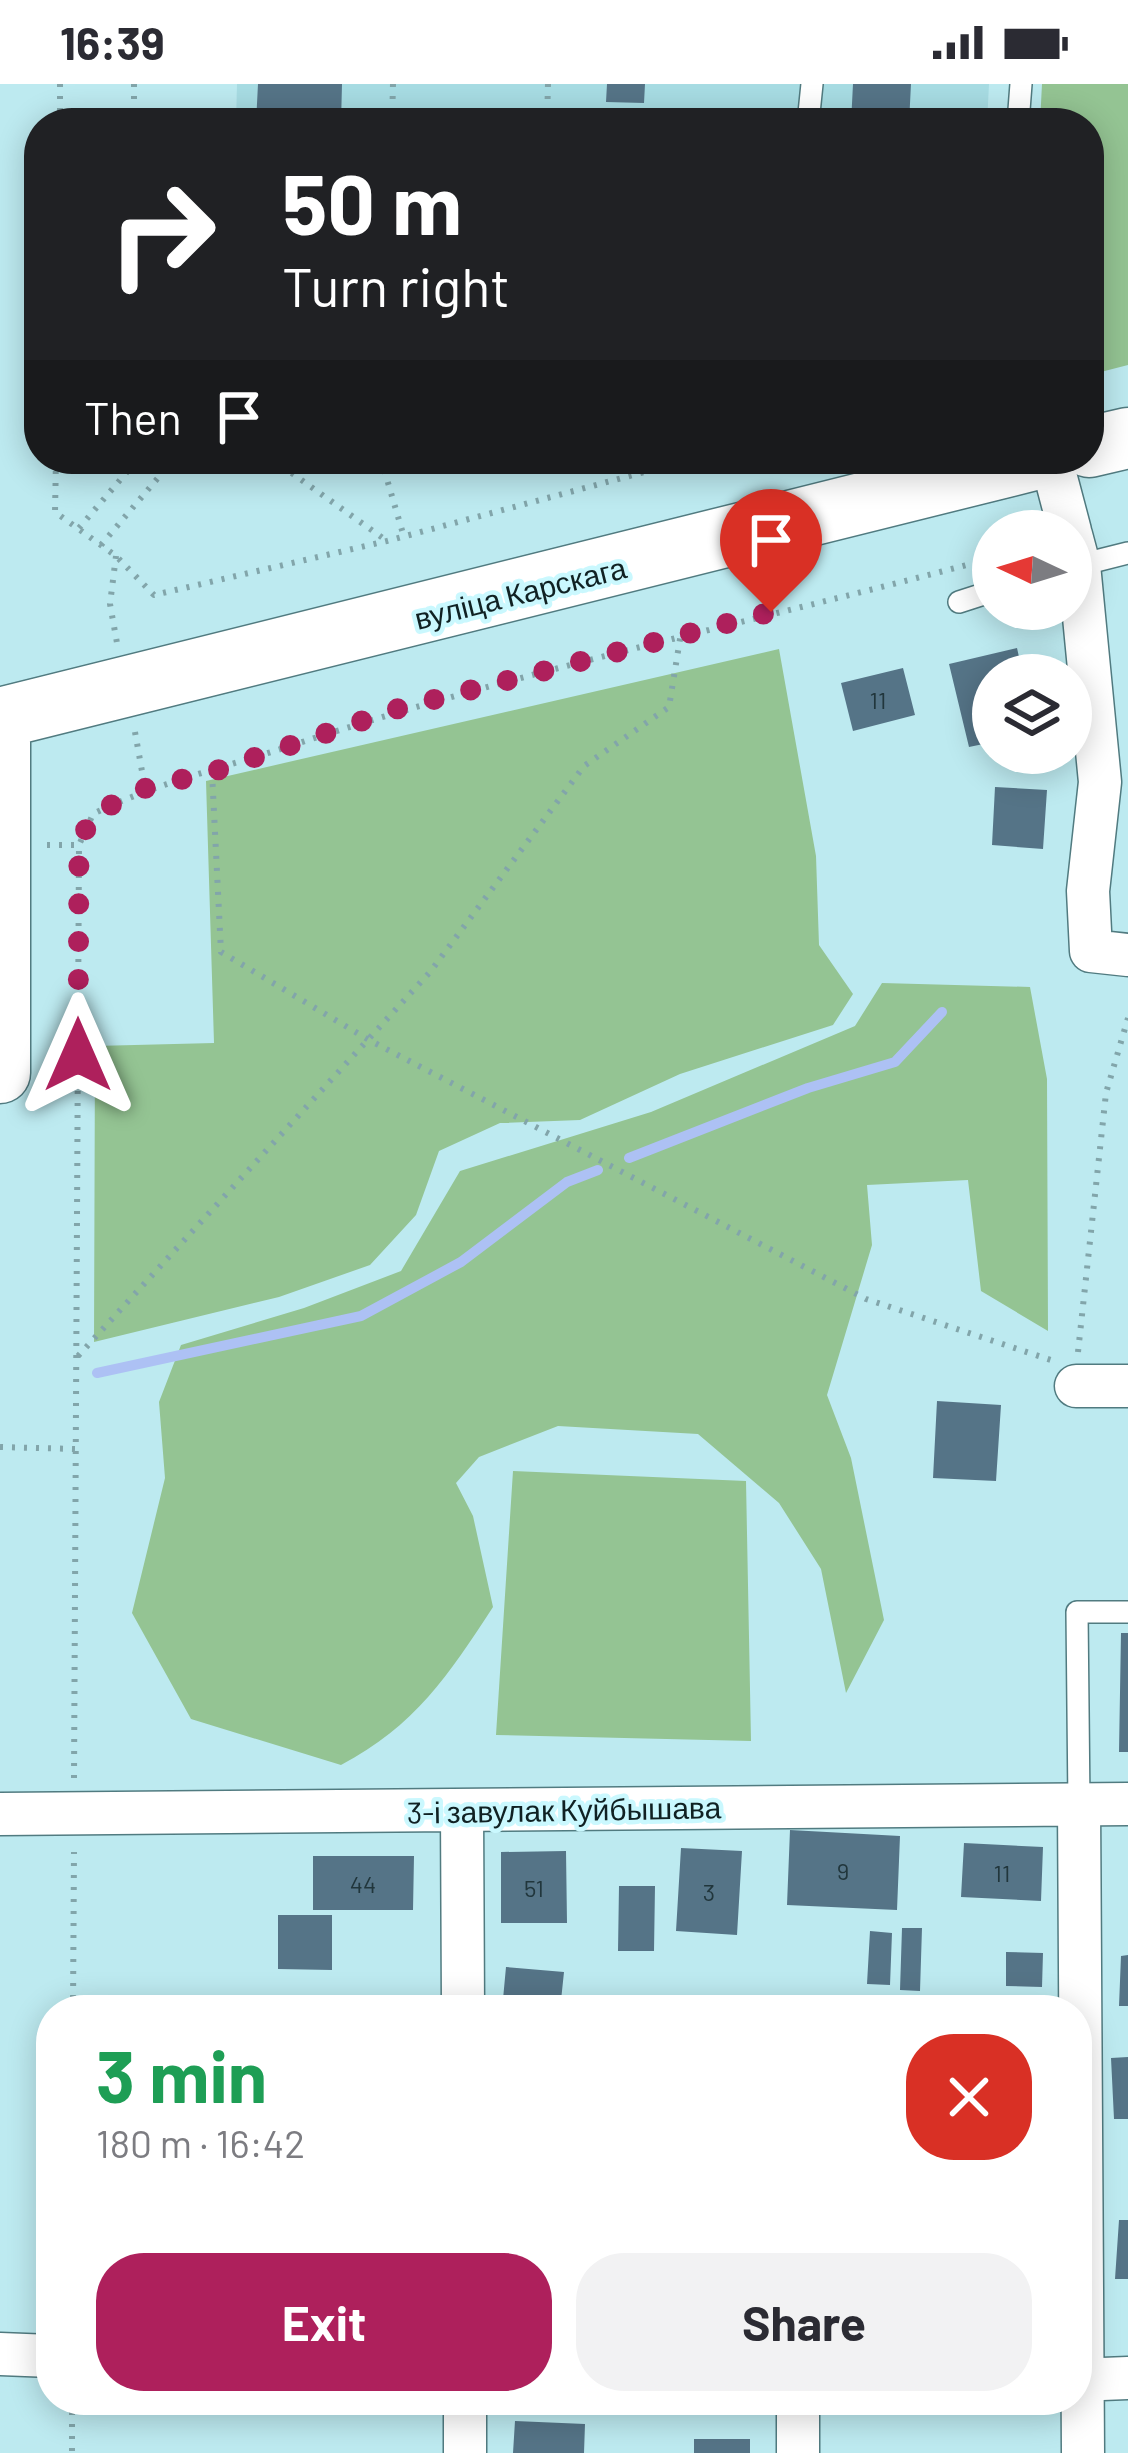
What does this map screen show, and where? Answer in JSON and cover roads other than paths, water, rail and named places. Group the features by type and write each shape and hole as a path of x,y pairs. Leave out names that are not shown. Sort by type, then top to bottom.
{"main road":[{"name":"вуліца Карскага","path":"0,718 976,474"},
{"path":"0,741 0,1073"}],"street":[{"path":"1035,474 1053,510"},
{"path":"1082,630 1100,782 1088,891 1091,951 1128,955"},
{"path":"1076,1378 1128,1385"},
{"name":"3-і завулак Куйбышава","path":"0,1814 1128,1804"},
{"path":"1079,1805 1079,1995"},
{"path":"462,1810 463,1995"},
{"path":"0,2354 36,2355"},
{"path":"1092,2380 1128,2378"},
{"path":"465,2415 465,2453"},
{"path":"798,2415 798,2453"},
{"path":"1081,2415 1083,2453"}],"lane":[{"path":"1092,551 1128,553"},
{"path":"959,602 972,598"},
{"path":"1079,1805 1077,1612 1128,1612"}],"waterway":[{"path":"629,1158 808,1088 895,1062 942,1012"},
{"path":"97,1373 361,1316 461,1262 567,1182 598,1170"}]}
